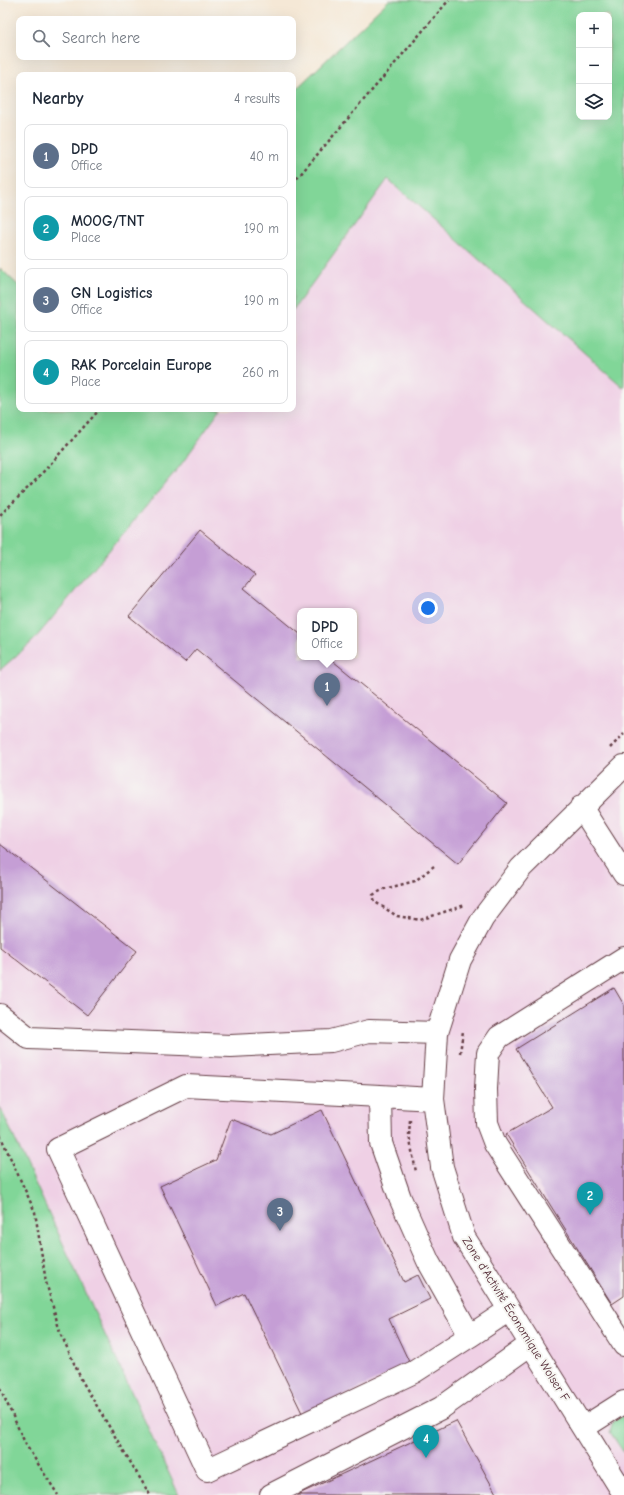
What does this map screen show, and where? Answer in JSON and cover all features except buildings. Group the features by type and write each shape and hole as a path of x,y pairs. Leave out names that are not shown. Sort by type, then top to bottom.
{"lane":[{"name":"Zone d'Activité Économique Wolser F","path":"624,766 521,868 483,918 460,960 437,1033 434,1099 442,1167 464,1237 624,1494"},
{"path":"581,807 624,874"},
{"path":"624,958 500,1037 488,1053 486,1089 487,1123 495,1144 624,1345"},
{"path":"0,1015 29,1038 231,1046 331,1041 369,1031 437,1033"},
{"path":"434,1099 186,1086 58,1149 207,1470 414,1372 509,1310"},
{"path":"380,1096 381,1142 400,1198 428,1261 470,1336"},
{"path":"271,1495 441,1408 531,1344"},
{"path":"583,1428 624,1402"}],"path":[{"path":"296,179 449,0"},
{"path":"0,515 34,482 97,412"},
{"path":"434,866 415,881 384,889 373,895 375,902 398,916 420,920 467,904"},
{"path":"459,1059 463,1028"},
{"path":"0,1135 35,1212 46,1282 60,1332 82,1381 150,1495"},
{"path":"0,1388 26,1445 58,1495"}],"shaded area":[{"path":"388,178 624,388 624,1415 613,1422 610,1432 624,1453 624,1495 179,1495 0,1107 0,670 33,641 180,466 219,412 296,412 296,306"}],"green space":[{"path":"389,0 624,0 624,388 388,179 296,306 296,89"},
{"path":"0,268 16,283 16,412 219,412 180,466 33,641 0,670"},
{"path":"0,1107 179,1495 0,1495"},
{"path":"624,1415 624,1453 610,1432 613,1422"}],"place":[{"name":"DPD","path":"327,706"},
{"name":"MOOG/TNT","path":"590,1215"},
{"name":"GN Logistics","path":"280,1231"},
{"name":"RAK Porcelain Europe","path":"426,1458"}]}
